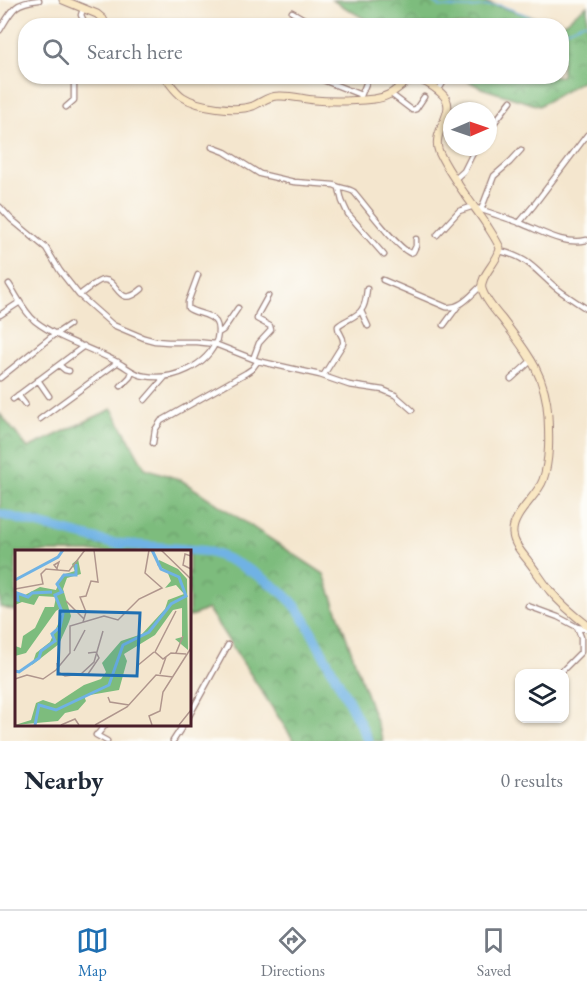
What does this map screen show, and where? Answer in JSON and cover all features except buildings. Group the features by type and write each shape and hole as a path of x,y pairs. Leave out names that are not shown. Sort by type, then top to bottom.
{"street":[{"path":"0,30 18,2 39,0"},
{"path":"63,0 102,18"},
{"path":"82,18 83,9"},
{"path":"292,12 302,18"},
{"path":"66,108 77,101 75,84"},
{"path":"171,84 178,93 190,101 221,107 247,107 269,97 280,96 320,100 360,97 375,99 391,94 403,84"},
{"path":"331,84 360,97"},
{"path":"360,97 366,84"},
{"path":"426,84 444,96 448,105 439,131 438,147 455,179 477,208 500,251 482,285 458,306 444,325"},
{"path":"438,91 442,84"},
{"path":"391,94 412,110 416,109 424,97"},
{"path":"497,119 511,101"},
{"path":"519,223 587,135"},
{"path":"212,147 225,152 260,174 294,182 350,189 405,250 410,253 415,250 416,239"},
{"path":"477,208 494,176 521,150"},
{"path":"455,179 464,171 472,156"},
{"path":"339,188 348,214 384,255"},
{"path":"0,207 46,248 79,295 113,325 144,338 168,342 215,344 255,360 323,376 348,385 390,392 404,401 412,410"},
{"path":"437,235 459,211 477,208 558,239 569,242 587,240"},
{"path":"500,251 528,262 555,287 587,309"},
{"path":"9,284 30,316 56,333 132,372 144,376 165,377 174,375 201,361 210,354 215,344 218,333 217,323 188,308 198,275"},
{"path":"79,295 102,280 107,280 127,297 135,295 142,289"},
{"path":"383,280 446,307 458,306"},
{"path":"482,285 495,311 532,360 542,382 548,413 546,468 540,488 517,519 513,527 513,534 518,546 551,592 587,627"},
{"path":"323,376 344,344 338,326 361,311 368,289"},
{"path":"153,443 161,421 252,369 259,343 271,330 270,326 257,319 268,296"},
{"path":"0,315 20,302"},
{"path":"218,333 223,330 238,308"},
{"path":"361,311 368,326"},
{"path":"0,378 69,325"},
{"path":"13,399 84,346"},
{"path":"511,379 532,360"},
{"path":"40,419 118,363"},
{"path":"58,364 69,371"},
{"path":"121,386 132,372"},
{"path":"145,400 165,377"},
{"path":"38,380 49,396"},
{"path":"18,395 24,404"},
{"path":"528,606 577,627 587,627"},
{"path":"564,669 581,652 577,627"},
{"path":"190,714 228,645"},
{"path":"104,726 96,735 107,741"},
{"path":"172,741 182,726"}],"green space":[{"path":"332,0 478,0 536,18 363,18"},
{"path":"587,5 587,78 539,106 474,84 569,84 569,19"},
{"path":"112,409 145,468 181,480 324,574 383,741 294,741 208,609 190,617 190,550 15,550 15,611 0,607 0,414 28,448"}],"waterway":[{"path":"430,0 441,7 470,8 499,5 532,18"},
{"path":"569,29 587,23"},
{"path":"0,514 110,543 205,551 252,572 284,594 301,613 368,741"}]}
